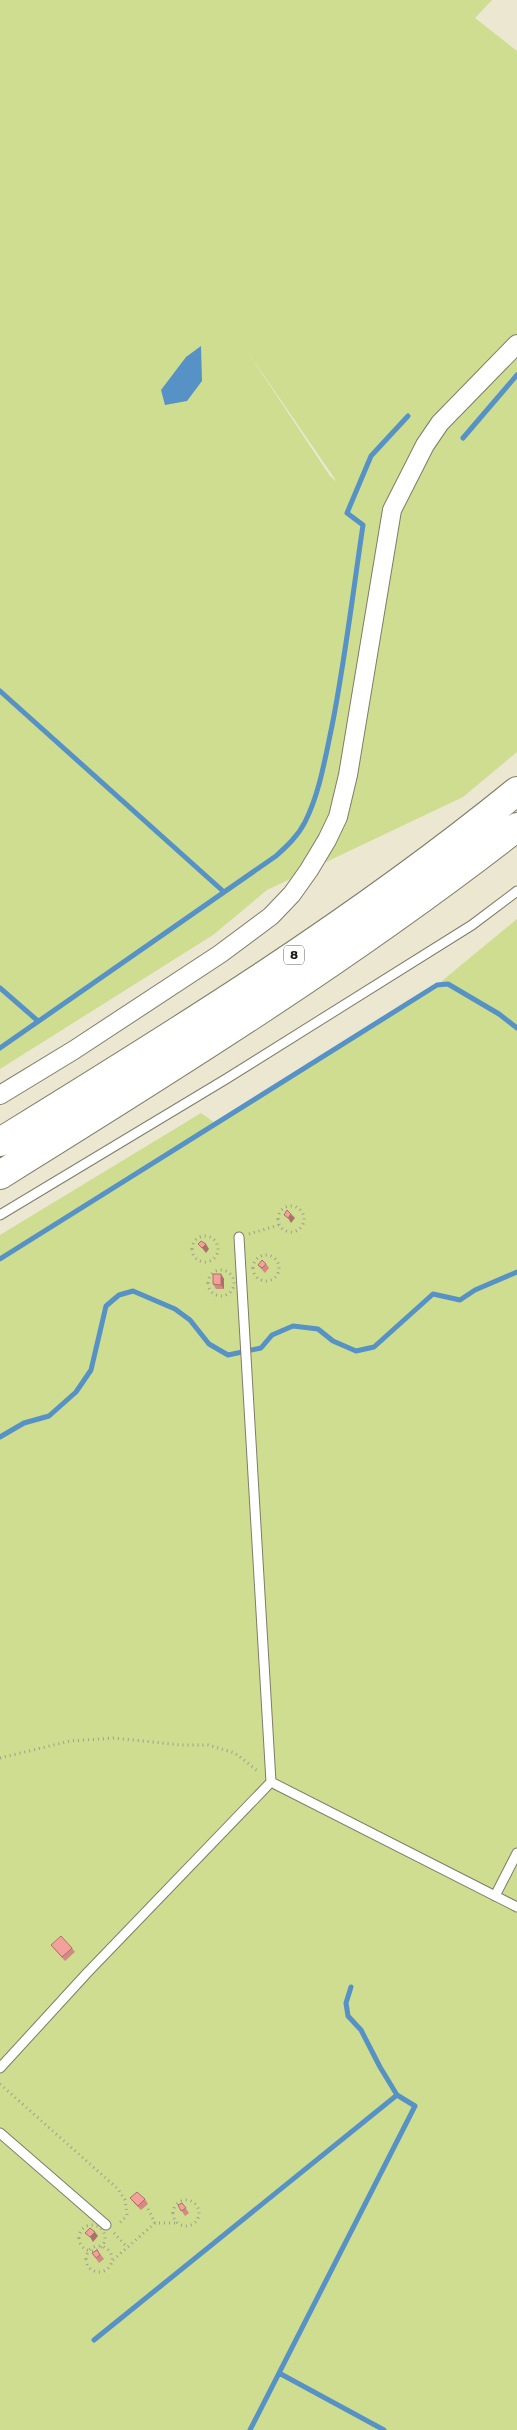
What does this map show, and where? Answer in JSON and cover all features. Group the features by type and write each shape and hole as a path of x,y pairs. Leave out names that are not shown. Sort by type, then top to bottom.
{"highway":[{"name":"8","path":"0,1142 262,978 404,879 517,791"},
{"name":"8","path":"0,1175 266,1007 411,908 517,827"}],"street":[{"path":"0,1095 74,1050 248,936 292,894 309,870 338,817 348,776 392,510 425,446 440,423 517,344"}],"lane":[{"path":"0,1215 226,1079 472,925 517,891"},
{"path":"0,2068 94,1966 271,1782 239,1238"},
{"path":"271,1782 517,1907"},
{"path":"495,1896 517,1853"},
{"path":"0,2134 107,2226"}],"path":[{"path":"286,1206 299,1208 304,1215 302,1227 295,1232 286,1232 279,1225 278,1216 286,1206"},
{"path":"239,1238 279,1225"},
{"path":"205,1235 213,1238 219,1249 213,1260 204,1262 196,1259 192,1250 194,1242 205,1235"},
{"path":"265,1255 276,1260 279,1268 273,1280 265,1282 256,1278 252,1270 254,1261 265,1255"},
{"path":"221,1270 232,1275 235,1283 229,1294 220,1297 212,1293 208,1285 210,1276 221,1270"},
{"path":"0,1758 70,1740 114,1738 181,1745 208,1744 235,1753 271,1782"},
{"path":"0,2084 124,2196 127,2215 120,2224 107,2226"},
{"path":"88,2251 85,2260 93,2271 107,2270 112,2261 155,2223 177,2223 185,2227 197,2221 200,2213 194,2202 182,2200 175,2206 173,2215 177,2223"},
{"path":"148,2209 155,2223"},
{"path":"96,2225 103,2230 106,2238 103,2246 96,2252 88,2251 83,2248 78,2240 80,2231 88,2226 96,2225"},
{"path":"107,2226 127,2248"},
{"path":"103,2246 110,2251 112,2261"}],"green space":[{"path":"0,0 492,0 475,18 517,51 517,752 463,797 267,890 213,935 0,1069","holes":["243,345 337,482 330,476"]},
{"path":"517,919 517,2430 0,2430 0,1235 201,1113 215,1123 437,985"}],"water":[{"path":"201,346 202,381 187,401 165,405 161,390 186,357"}],"building":[{"path":"287,1210 291,1214 288,1218 284,1215"},
{"path":"201,1241 206,1244 202,1248 198,1244"},
{"path":"262,1260 266,1264 262,1268 258,1265"},
{"path":"213,1274 221,1274 221,1285 213,1284"},
{"path":"61,1936 72,1948 62,1957 51,1945"},
{"path":"137,2192 145,2199 138,2206 130,2198"},
{"path":"182,2203 186,2208 181,2211 178,2205"},
{"path":"90,2228 95,2232 90,2237 85,2233"},
{"path":"97,2250 100,2255 96,2258 92,2253"}],"waterway":[{"path":"463,438 517,375"},
{"path":"0,1048 276,856 302,827 315,799 324,763 337,701 349,626 363,525 347,513 371,456 408,416"},
{"path":"0,691 224,892"},
{"path":"0,1259 437,985 448,984 499,1014 517,1028"},
{"path":"0,988 38,1021"},
{"path":"0,1437 24,1423 49,1416 76,1392 91,1370 106,1306 119,1295 133,1291 175,1309 190,1320 209,1344 228,1355 261,1348 272,1335 293,1326 318,1329 333,1341 356,1351 374,1347 433,1294 460,1300 475,1290 517,1272"},
{"path":"250,2430 415,2106 397,2095 361,2030 348,2016 346,2003 351,1987"},
{"path":"94,2340 397,2095"},
{"path":"279,2373 384,2430"}]}
